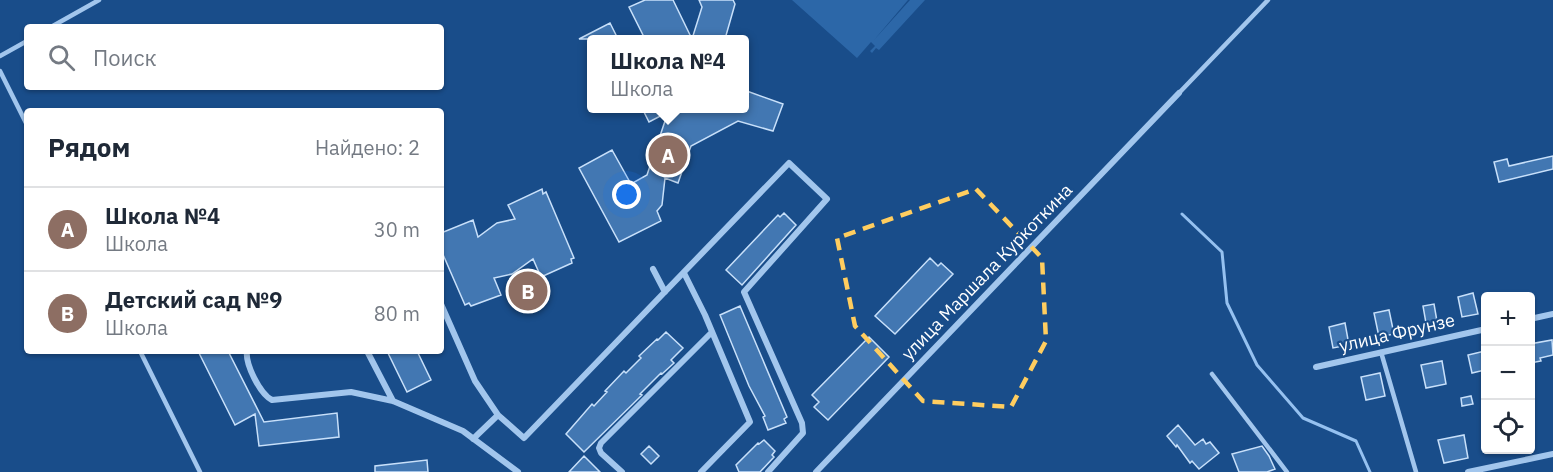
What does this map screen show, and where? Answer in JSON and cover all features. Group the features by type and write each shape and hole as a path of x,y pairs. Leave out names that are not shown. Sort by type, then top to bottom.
{"street":[{"name":"улица Маршала Куркоткина","path":"816,472 1179,93"},
{"path":"444,311 474,381 498,415 524,438 789,164 827,199 744,292 802,423 803,433 768,472"},
{"path":"653,268 665,292"},
{"path":"684,273 750,422 701,472"},
{"path":"1535,318 1553,314"},
{"name":"улица Фрунзе","path":"1316,367 1481,330"},
{"path":"622,472 601,453 599,448 602,443 712,332"},
{"path":"247,354 247,362 265,396 272,400 351,392 393,402 463,431 518,472"},
{"path":"369,354 393,402"},
{"path":"473,439 498,415"},
{"path":"1468,472 1553,454"}],"lane":[{"path":"56,24 99,0"},
{"path":"1179,93 1268,0"},
{"path":"0,57 24,43"},
{"path":"0,71 24,119"},
{"path":"1381,352 1416,472"},
{"path":"141,354 200,472"},
{"path":"1212,374 1287,472"}],"highlighted area":[{"path":"976,189 1042,258 1046,341 1011,407 923,401 855,326 837,238"}],"shaded area":[{"path":"792,0 908,0 874,40 910,0 925,0 879,50 876,48 872,53 870,51 875,46 871,42 857,58"}],"building":[{"path":"645,0 673,0 690,35 643,35 629,7"},
{"path":"699,0 733,0 735,4 726,35 693,35 702,7"},
{"path":"610,23 616,35 587,35 587,39 579,39"},
{"path":"749,92 783,104 773,131 738,121 691,146 678,183 665,178 662,205 657,211 661,221 619,242 579,168 612,150 631,184 647,175 668,113 749,113"},
{"path":"644,113 666,113 649,122"},
{"path":"1553,156 1553,169 1499,182 1494,162 1507,159 1509,166"},
{"path":"542,189 543,194 546,192 574,258 571,259 572,263 541,277 533,259 512,274 494,278 501,295 471,306 469,303 465,305 444,257 444,232 473,220 478,237 497,223 515,219 508,205"},
{"path":"784,213 796,225 742,285 726,270 778,215 780,217"},
{"path":"930,258 938,266 941,263 953,274 895,334 875,316"},
{"path":"1473,293 1478,314 1462,317 1458,297"},
{"path":"1434,304 1438,327 1427,329 1423,306"},
{"path":"740,306 787,417 784,419 786,423 768,430 763,417 765,416 749,386 720,315"},
{"path":"1389,310 1394,334 1379,337 1374,313"},
{"path":"1345,323 1349,345 1333,348 1329,327"},
{"path":"666,332 683,348 671,360 674,363 661,373 584,452 566,434 624,371 626,373 641,358 639,356"},
{"path":"869,337 889,357 828,420 814,407 819,402 812,395"},
{"path":"1552,340 1553,355 1540,358 1541,361 1535,362 1535,343"},
{"path":"1481,352 1481,371 1472,373 1468,355"},
{"path":"200,354 230,354 264,422 337,413 339,437 259,446 255,414 235,425"},
{"path":"388,354 418,354 431,380 407,392"},
{"path":"1442,361 1446,384 1426,388 1421,365"},
{"path":"1380,373 1385,396 1366,400 1361,377"},
{"path":"1471,396 1473,404 1462,406 1461,398"},
{"path":"1178,425 1195,445 1203,439 1206,444 1210,442 1219,453 1199,469 1192,461 1190,463 1167,436"},
{"path":"1464,435 1468,458 1444,463 1438,440"},
{"path":"764,440 775,451 772,455 774,457 760,472 739,472 736,465"},
{"path":"649,446 659,456 651,464 641,454"},
{"path":"1262,446 1275,469 1267,472 1239,472 1232,454"},
{"path":"584,456 600,472 569,472"},
{"path":"427,460 428,472 375,472 375,466"}],"waterway":[{"path":"1182,214 1222,252 1227,303 1257,365 1303,418 1356,441 1370,472"}],"place":[{"name":"Школа №4","path":"668,155"},
{"name":"Детский сад №9","path":"528,291"}]}
